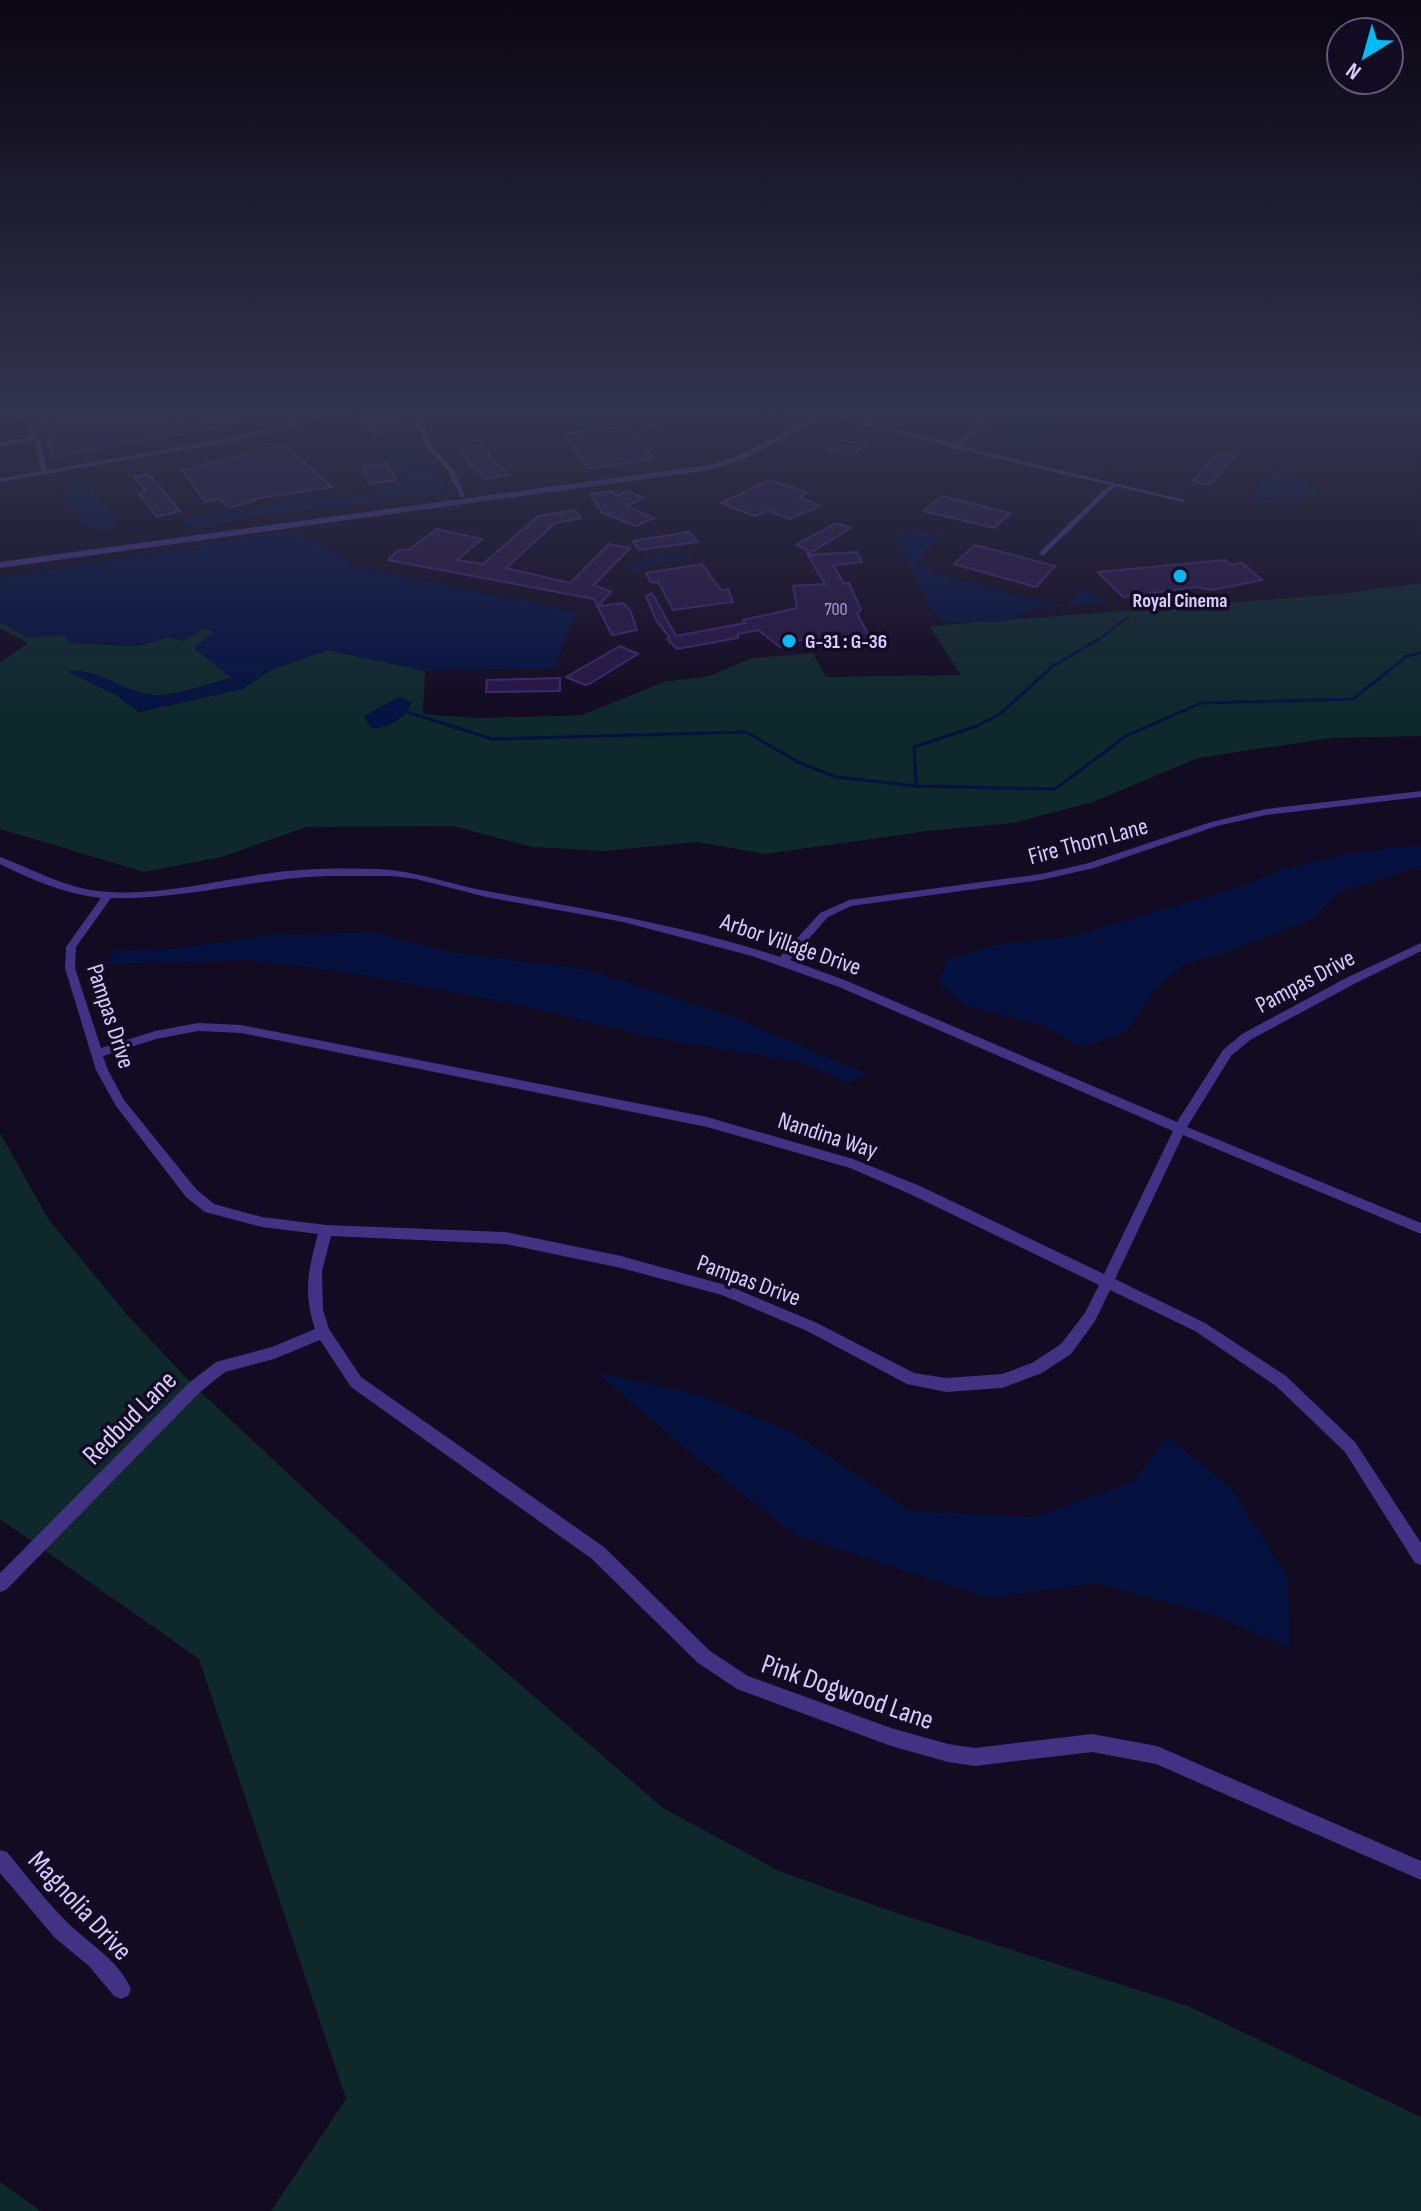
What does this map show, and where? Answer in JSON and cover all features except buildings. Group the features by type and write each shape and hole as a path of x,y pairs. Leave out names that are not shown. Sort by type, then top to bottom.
{"street":[{"path":"323,520 369,512"},
{"path":"0,565 380,512"},
{"path":"1043,554 1085,512"},
{"name":"Fire Thorn Lane","path":"784,960 823,916 849,903 1055,874 1099,864 1214,824 1264,813 1421,794"},
{"name":"Arbor Village Drive","path":"0,860 46,882 108,895 174,893 269,876 405,874 481,893 569,906 683,931 784,960 1421,1229"},
{"name":"Pampas Drive","path":"108,895 71,947 70,968 100,1053 102,1070 120,1103 191,1193 210,1208 262,1222 326,1230 505,1238 621,1262 724,1290 812,1327 912,1379 946,1385 1002,1381 1037,1368 1066,1349 1090,1317 1180,1128 1211,1074 1227,1053 1246,1037 1361,974 1421,947"},
{"name":"Nandina Way","path":"100,1053 155,1035 198,1027 241,1029 707,1122 853,1164 1200,1327 1281,1381 1350,1447 1421,1557"},
{"name":"Pink Dogwood Lane","path":"326,1230 315,1271 316,1310 323,1332 356,1382 598,1553 704,1657 743,1683 878,1732 948,1753 975,1757 1092,1743 1157,1755 1421,1871"},
{"name":"Redbud Lane","path":"0,1584 203,1380 221,1367 274,1353 323,1332"},
{"name":"Magnolia Drive","path":"0,1859 62,1931 96,1959 121,1989"}],"green space":[{"path":"1421,583 1421,736 1331,738 1198,758 1093,802 1013,823 928,831 765,854 697,842 604,851 532,847 453,826 306,827 222,857 144,872 0,829 0,663 28,643 0,628 0,622 27,637 66,635 70,643 136,646 170,637 183,641 205,628 214,633 194,648 232,678 181,692 152,695 101,676 69,672 118,696 139,712 242,689 273,669 328,650 425,671 423,714 478,718 582,715 664,682 709,676 752,658 813,653 826,677 961,675 929,626 1339,594"},
{"path":"0,1133 49,1220 129,1317 191,1383 441,1616 663,1808 779,1871 896,1913 1188,2006 1421,2117 1421,2211 271,2211 346,2099 199,1659 0,1519"},
{"path":"0,2182 41,2211 0,2211"}],"shaded area":[{"path":"74,512 111,512 117,527 98,530 82,522"},
{"path":"280,512 200,529 183,523 189,516"},
{"path":"925,530 940,535 915,563 936,574 1056,605 1069,604 1083,590 1091,590 1103,602 1034,609 1003,622 942,622 929,604 895,536"},
{"path":"291,531 341,555 353,566 577,612 554,668 425,671 328,650 273,669 242,689 139,712 118,696 67,671 89,673 151,695 190,690 231,678 194,648 213,632 205,628 183,641 170,637 136,646 70,643 65,635 27,637 0,622 0,577"},
{"path":"684,552 692,560 657,563 638,572 628,569 646,557"},
{"path":"399,697 412,702 401,718 389,725 371,728 364,716"},
{"path":"1421,846 1421,866 1338,893 1314,918 1228,952 1184,964 1155,989 1128,1030 1082,1048 1044,1026 965,1005 938,982 947,960 995,945 1074,936 1245,885 1290,867 1361,851"},
{"path":"373,932 444,951 584,969 728,1015 869,1075 846,1083 804,1063 645,1036 525,1006 357,974 248,960 107,964 114,951 169,949 274,935"},
{"path":"596,1372 699,1395 792,1432 911,1511 1034,1517 1132,1482 1168,1437 1232,1489 1288,1577 1289,1648 1210,1614 1095,1583 990,1598 795,1535 694,1456"}],"waterway":[{"path":"916,786 914,747 977,726 1000,714 1053,666 1127,618"},
{"path":"916,786 1055,789 1126,736 1201,703 1353,699 1407,656 1421,653"},
{"path":"407,712 492,739 746,732 800,763 836,777 916,786"}],"place":[{"name":"Royal Cinema","path":"1180,576"},
{"name":"G-31 : G-36","path":"789,641"}]}
